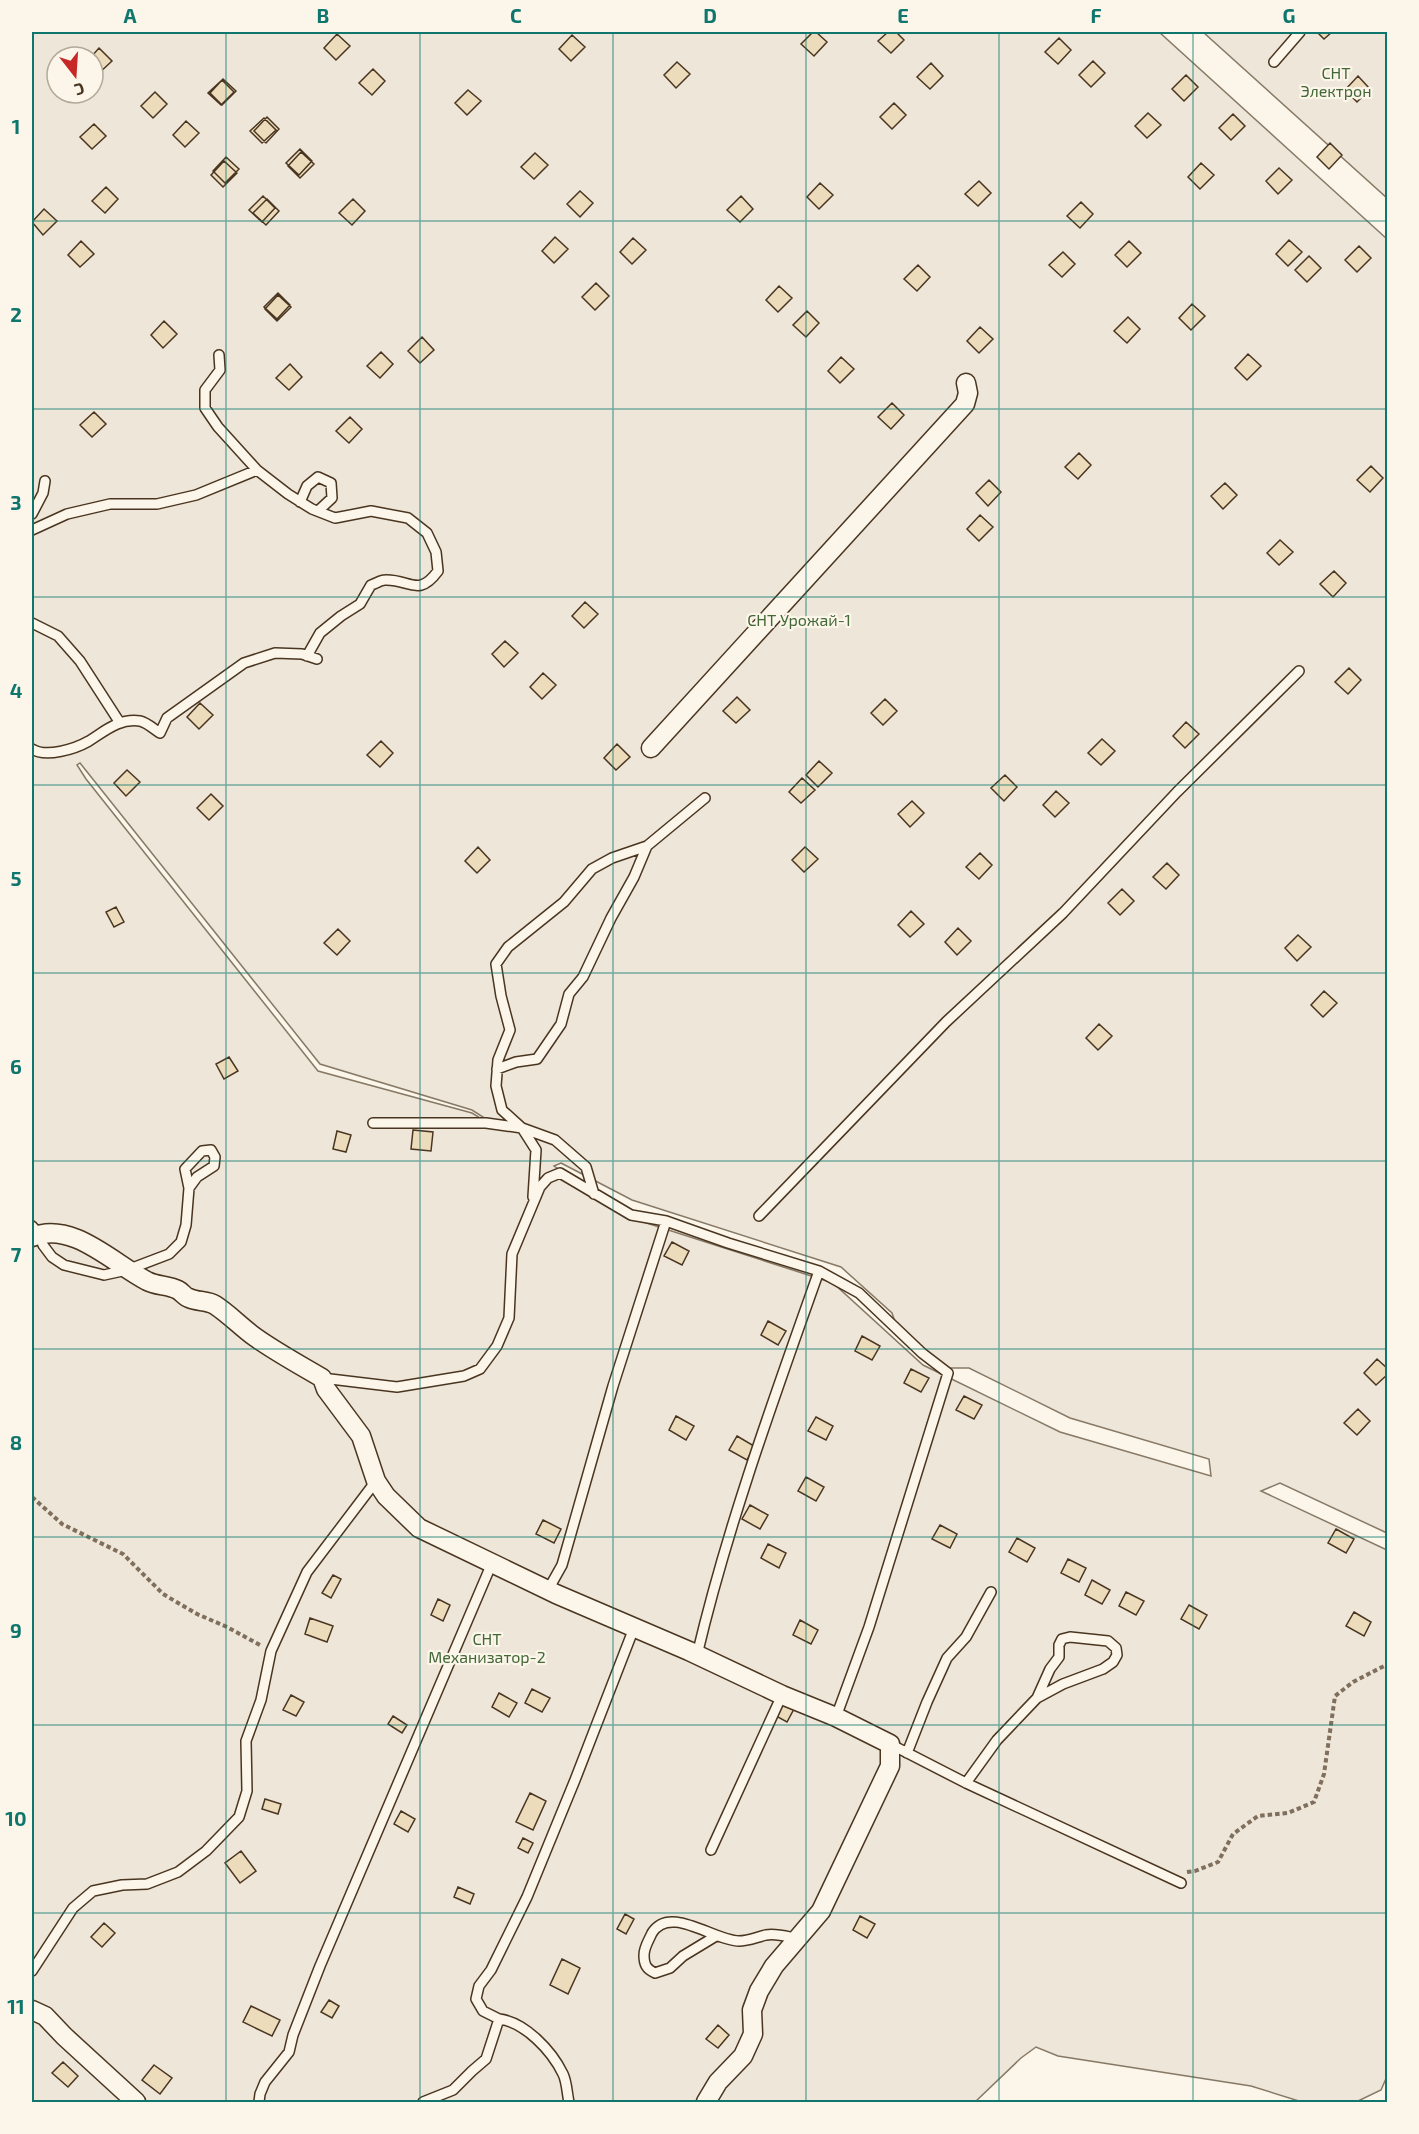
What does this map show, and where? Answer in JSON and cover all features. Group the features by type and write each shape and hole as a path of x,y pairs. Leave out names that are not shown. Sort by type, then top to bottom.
{"street":[{"path":"651,748 965,404 968,393 966,383"},
{"path":"34,1232 55,1233 75,1238 117,1260 127,1270 150,1283 177,1289 189,1299 214,1305 256,1338 322,1378 326,1389 361,1436 376,1481 386,1496 419,1528 548,1590 836,1717 890,1744 890,1766 821,1911 774,1966 759,1991 753,2010 753,2034 743,2056 718,2082 706,2103"},
{"path":"32,2010 45,2016 63,2036 136,2103"}],"lane":[{"path":"1274,62 1300,32"},
{"path":"219,355 220,370 205,390 205,408 218,427 256,470 300,502 335,518 371,511 408,519 427,533 436,552 438,571 431,581 420,587 385,580 371,585 360,604 320,633 307,656"},
{"path":"32,530 67,514 110,504 156,504 196,495 256,470"},
{"path":"300,502 307,486 318,477 331,483 332,498 318,512"},
{"path":"32,514 43,493 45,481"},
{"path":"32,623 58,636 80,661 120,723"},
{"path":"32,749 38,753 58,751 87,742 120,723 141,721 160,733 166,718 244,663 275,653 307,656 317,660"},
{"path":"759,1216 946,1022 1063,913 1177,792 1299,670"},
{"path":"533,1206 536,1150 522,1128 502,1110 496,1086 498,1060 510,1030 496,964 508,947 564,902 592,869 612,858 647,846 705,798"},
{"path":"497,1070 516,1062 537,1059 561,1024 569,994 583,976 634,877 647,846"},
{"path":"373,1123 486,1123 522,1128 555,1140 586,1167 594,1194"},
{"path":"322,1378 397,1387 464,1376 480,1369 497,1346 509,1318 512,1254 540,1188 548,1178 560,1173 631,1215 666,1221 819,1271 860,1293 922,1353 948,1373 868,1627 836,1717"},
{"path":"34,1232 52,1257 64,1265 104,1275 127,1270 170,1254 181,1242 186,1225 189,1188"},
{"path":"548,1590 562,1565 613,1386 666,1221"},
{"path":"698,1655 731,1526 819,1271"},
{"path":"32,1971 73,1908 93,1891 122,1885 147,1884 178,1872 206,1851 239,1817 247,1791 246,1741 261,1700 271,1651 307,1572 376,1481"},
{"path":"259,2103 265,2082 289,2052 293,2035 320,1966 492,1563"},
{"path":"907,1753 947,1658 966,1637 992,1592"},
{"path":"569,2103 564,2076 544,2045 510,2020 499,2019 483,2011 476,1999 479,1986 491,1970 527,1897 576,1780 634,1628"},
{"path":"966,1783 997,1740 1036,1698 1050,1669 1059,1657 1059,1645 1062,1639 1070,1636 1108,1641 1116,1648 1113,1662 1103,1670 1063,1684 1036,1698"},
{"path":"711,1850 782,1695"},
{"path":"890,1744 966,1783 1181,1883"},
{"path":"716,1936 683,1956 670,1968 655,1973 648,1970 644,1962 644,1950 651,1936 656,1928 665,1923 677,1922 697,1926 716,1936 739,1941 767,1935 799,1939"},
{"path":"423,2103 453,2090 486,2059 499,2019"}],"path":[{"path":"32,1497 62,1524 123,1554 163,1594 197,1614 271,1651"},
{"path":"1166,1876 1178,1872 1196,1871 1218,1862 1233,1834 1258,1816 1288,1813 1314,1802 1324,1774 1335,1696 1353,1682 1386,1665"}],"green space":[{"path":"32,32 1159,32 1387,239 1387,1533 1280,1483 1261,1491 1387,1550 1388,2074 1381,2090 1356,2102 1302,2102 1251,2086 1058,2056 1036,2047 1021,2058 975,2102 32,2102","holes":["80,763 320,1064 472,1110 494,1124 496,1128 472,1113 318,1071 86,779 77,765","561,1163 632,1200 841,1267 892,1313 895,1322 917,1355 949,1368 969,1368 1070,1418 1209,1459 1211,1476 1060,1432 923,1365 833,1283 628,1217 554,1166"]},
{"name":"СНТ Электрон","path":"1203,32 1387,32 1387,198"}],"building":[{"path":"813,32 827,42 814,56 801,44"},
{"path":"888,32 896,32 904,40 891,53 878,41"},
{"path":"1317,32 1332,32 1324,39"},
{"path":"337,34 350,46 336,60 324,48"},
{"path":"572,35 585,47 571,61 559,49"},
{"path":"1059,38 1071,50 1058,64 1045,52"},
{"path":"105,54 112,61 105,68"},
{"path":"1093,61 1105,73 1091,87 1079,75"},
{"path":"677,62 690,74 676,88 664,75"},
{"path":"931,63 943,76 930,89 917,77"},
{"path":"373,69 385,81 372,95 359,83"},
{"path":"1186,75 1198,87 1184,101 1172,89"},
{"path":"1358,76 1370,89 1357,102 1345,90"},
{"path":"223,79 236,91 222,105 210,93"},
{"path":"222,80 234,92 221,105 208,93"},
{"path":"468,90 481,101 467,115 455,103"},
{"path":"155,92 167,104 153,118 141,106"},
{"path":"894,103 906,115 892,129 880,117"},
{"path":"1148,113 1161,125 1147,138 1135,126"},
{"path":"1233,114 1245,126 1231,140 1219,128"},
{"path":"267,117 279,129 266,143 254,131"},
{"path":"264,118 276,130 262,143 250,131"},
{"path":"186,121 199,133 185,147 173,135"},
{"path":"94,124 106,136 92,149 80,137"},
{"path":"1330,143 1342,155 1329,169 1317,157"},
{"path":"300,149 312,161 299,175 286,163"},
{"path":"301,152 314,164 300,178 288,166"},
{"path":"535,153 548,165 534,179 521,167"},
{"path":"226,157 239,169 225,183 213,171"},
{"path":"224,161 237,173 223,187 211,175"},
{"path":"1201,163 1214,175 1200,189 1188,177"},
{"path":"1279,168 1292,180 1278,194 1266,181"},
{"path":"979,181 991,193 978,206 965,194"},
{"path":"820,183 833,195 819,209 807,197"},
{"path":"106,187 118,199 105,213 92,201"},
{"path":"580,191 593,203 580,217 567,204"},
{"path":"263,196 275,208 262,222 249,210"},
{"path":"741,196 753,209 740,222 727,210"},
{"path":"267,199 279,211 266,225 253,213"},
{"path":"353,199 365,211 352,225 339,213"},
{"path":"1081,202 1093,214 1080,228 1067,216"},
{"path":"44,209 57,221 43,235 32,222"},
{"path":"555,237 568,249 554,263 542,251"},
{"path":"633,238 646,250 632,264 620,252"},
{"path":"1289,240 1302,252 1288,266 1276,254"},
{"path":"81,241 94,254 80,267 68,255"},
{"path":"1129,241 1141,253 1127,267 1115,255"},
{"path":"1359,246 1371,258 1357,272 1345,260"},
{"path":"1063,252 1075,264 1062,277 1049,265"},
{"path":"1309,256 1321,268 1307,282 1295,270"},
{"path":"918,265 930,277 917,291 904,279"},
{"path":"596,283 609,296 595,310 582,297"},
{"path":"779,286 792,298 778,312 766,300"},
{"path":"278,293 290,305 277,319 264,307"},
{"path":"278,295 291,307 277,321 265,309"},
{"path":"1192,304 1205,316 1191,330 1179,318"},
{"path":"807,311 819,323 806,337 793,325"},
{"path":"1128,317 1140,329 1127,343 1114,331"},
{"path":"164,321 177,334 163,348 151,335"},
{"path":"980,327 993,339 979,353 967,341"},
{"path":"422,337 434,350 420,363 408,351"},
{"path":"381,352 393,364 380,378 367,366"},
{"path":"1248,354 1261,366 1247,380 1235,368"},
{"path":"841,357 854,369 840,383 828,371"},
{"path":"290,364 302,377 289,390 276,378"},
{"path":"892,403 904,415 891,429 878,417"},
{"path":"94,412 106,424 92,437 80,425"},
{"path":"350,417 362,429 349,443 336,431"},
{"path":"1079,453 1091,465 1078,479 1065,467"},
{"path":"1371,466 1383,478 1370,492 1357,480"},
{"path":"989,480 1001,492 988,506 976,493"},
{"path":"1225,483 1237,495 1223,509 1211,496"},
{"path":"980,515 993,527 979,541 967,529"},
{"path":"1280,540 1293,552 1279,565 1267,553"},
{"path":"1334,571 1346,583 1333,597 1320,584"},
{"path":"585,602 598,614 584,628 572,616"},
{"path":"505,641 518,653 504,667 492,654"},
{"path":"1349,668 1361,680 1348,694 1335,682"},
{"path":"543,673 556,685 542,699 530,687"},
{"path":"737,697 750,710 736,723 723,711"},
{"path":"885,699 897,711 883,725 871,713"},
{"path":"200,703 213,715 199,729 187,717"},
{"path":"1186,722 1199,734 1185,748 1173,736"},
{"path":"1102,739 1115,751 1101,765 1088,753"},
{"path":"381,741 393,753 380,767 367,755"},
{"path":"617,744 630,757 616,770 604,758"},
{"path":"819,761 832,773 818,787 806,775"},
{"path":"127,770 140,782 126,796 114,783"},
{"path":"1005,775 1017,787 1004,801 991,788"},
{"path":"802,778 815,790 801,803 789,792"},
{"path":"1056,791 1069,803 1055,817 1043,805"},
{"path":"211,794 223,806 209,820 197,808"},
{"path":"912,801 924,813 910,827 898,814"},
{"path":"478,847 490,860 477,873 465,861"},
{"path":"805,847 818,859 804,872 792,860"},
{"path":"980,853 992,865 979,879 966,867"},
{"path":"1167,863 1179,875 1166,889 1153,877"},
{"path":"1122,889 1134,901 1120,915 1108,903"},
{"path":"116,907 124,922 114,927 106,912"},
{"path":"911,911 924,924 910,937 898,925"},
{"path":"958,928 971,941 957,955 945,942"},
{"path":"338,929 350,941 337,955 324,943"},
{"path":"1298,935 1311,947 1297,961 1285,948"},
{"path":"1324,991 1337,1003 1323,1017 1311,1005"},
{"path":"1099,1024 1112,1036 1098,1050 1086,1038"},
{"path":"229,1057 238,1071 224,1079 216,1064"},
{"path":"413,1130 433,1132 431,1151 411,1149"},
{"path":"337,1131 351,1135 346,1152 333,1149"},
{"path":"672,1242 689,1251 682,1265 664,1256"},
{"path":"768,1321 786,1331 778,1345 761,1335"},
{"path":"862,1336 880,1346 872,1360 855,1351"},
{"path":"1377,1359 1388,1369 1388,1374 1376,1385 1364,1373"},
{"path":"911,1369 929,1378 921,1392 904,1383"},
{"path":"964,1396 982,1405 974,1419 956,1410"},
{"path":"1358,1409 1370,1421 1357,1435 1344,1423"},
{"path":"676,1416 694,1426 686,1440 669,1430"},
{"path":"816,1417 833,1426 826,1440 808,1431"},
{"path":"737,1436 754,1446 747,1460 729,1450"},
{"path":"806,1477 824,1487 816,1501 798,1491"},
{"path":"750,1505 768,1515 760,1529 742,1519"},
{"path":"543,1520 561,1529 554,1543 536,1534"},
{"path":"940,1525 957,1534 950,1548 932,1539"},
{"path":"1336,1529 1354,1539 1346,1553 1328,1543"},
{"path":"1017,1538 1035,1548 1027,1562 1009,1552"},
{"path":"768,1544 786,1553 779,1568 761,1558"},
{"path":"1068,1559 1086,1568 1079,1582 1061,1573"},
{"path":"333,1575 341,1579 331,1598 322,1593"},
{"path":"1092,1580 1110,1590 1102,1604 1085,1595"},
{"path":"1126,1592 1144,1601 1136,1615 1119,1606"},
{"path":"438,1599 450,1605 443,1621 431,1615"},
{"path":"1189,1605 1207,1615 1199,1629 1181,1619"},
{"path":"1354,1612 1371,1622 1364,1636 1346,1626"},
{"path":"310,1618 333,1626 327,1642 305,1634"},
{"path":"800,1620 818,1630 811,1644 793,1635"},
{"path":"532,1689 550,1698 542,1712 525,1703"},
{"path":"499,1693 517,1703 509,1717 492,1707"},
{"path":"291,1695 304,1702 296,1716 283,1710"},
{"path":"783,1701 795,1707 787,1722 776,1716"},
{"path":"393,1716 407,1725 402,1733 388,1724"},
{"path":"530,1793 546,1801 533,1830 516,1822"},
{"path":"265,1799 281,1804 278,1814 262,1809"},
{"path":"401,1811 415,1819 408,1832 394,1824"},
{"path":"523,1838 533,1843 528,1853 518,1848"},
{"path":"241,1851 256,1871 240,1883 225,1863"},
{"path":"458,1887 474,1894 470,1904 454,1897"},
{"path":"625,1914 634,1919 626,1934 617,1929"},
{"path":"860,1916 875,1924 867,1938 853,1930"},
{"path":"104,1923 115,1933 102,1947 91,1937"},
{"path":"562,1959 580,1968 568,1994 550,1985"},
{"path":"329,2000 339,2006 332,2018 321,2012"},
{"path":"251,2006 280,2020 272,2036 243,2022"},
{"path":"718,2025 729,2035 718,2048 706,2039"},
{"path":"63,2062 78,2076 68,2087 52,2073"},
{"path":"154,2065 172,2078 160,2094 142,2080"}],"park label":[{"name":"СНТ Урожай-1","path":"799,620"},
{"name":"СНТ Механизатор-2","path":"487,1648"}]}
